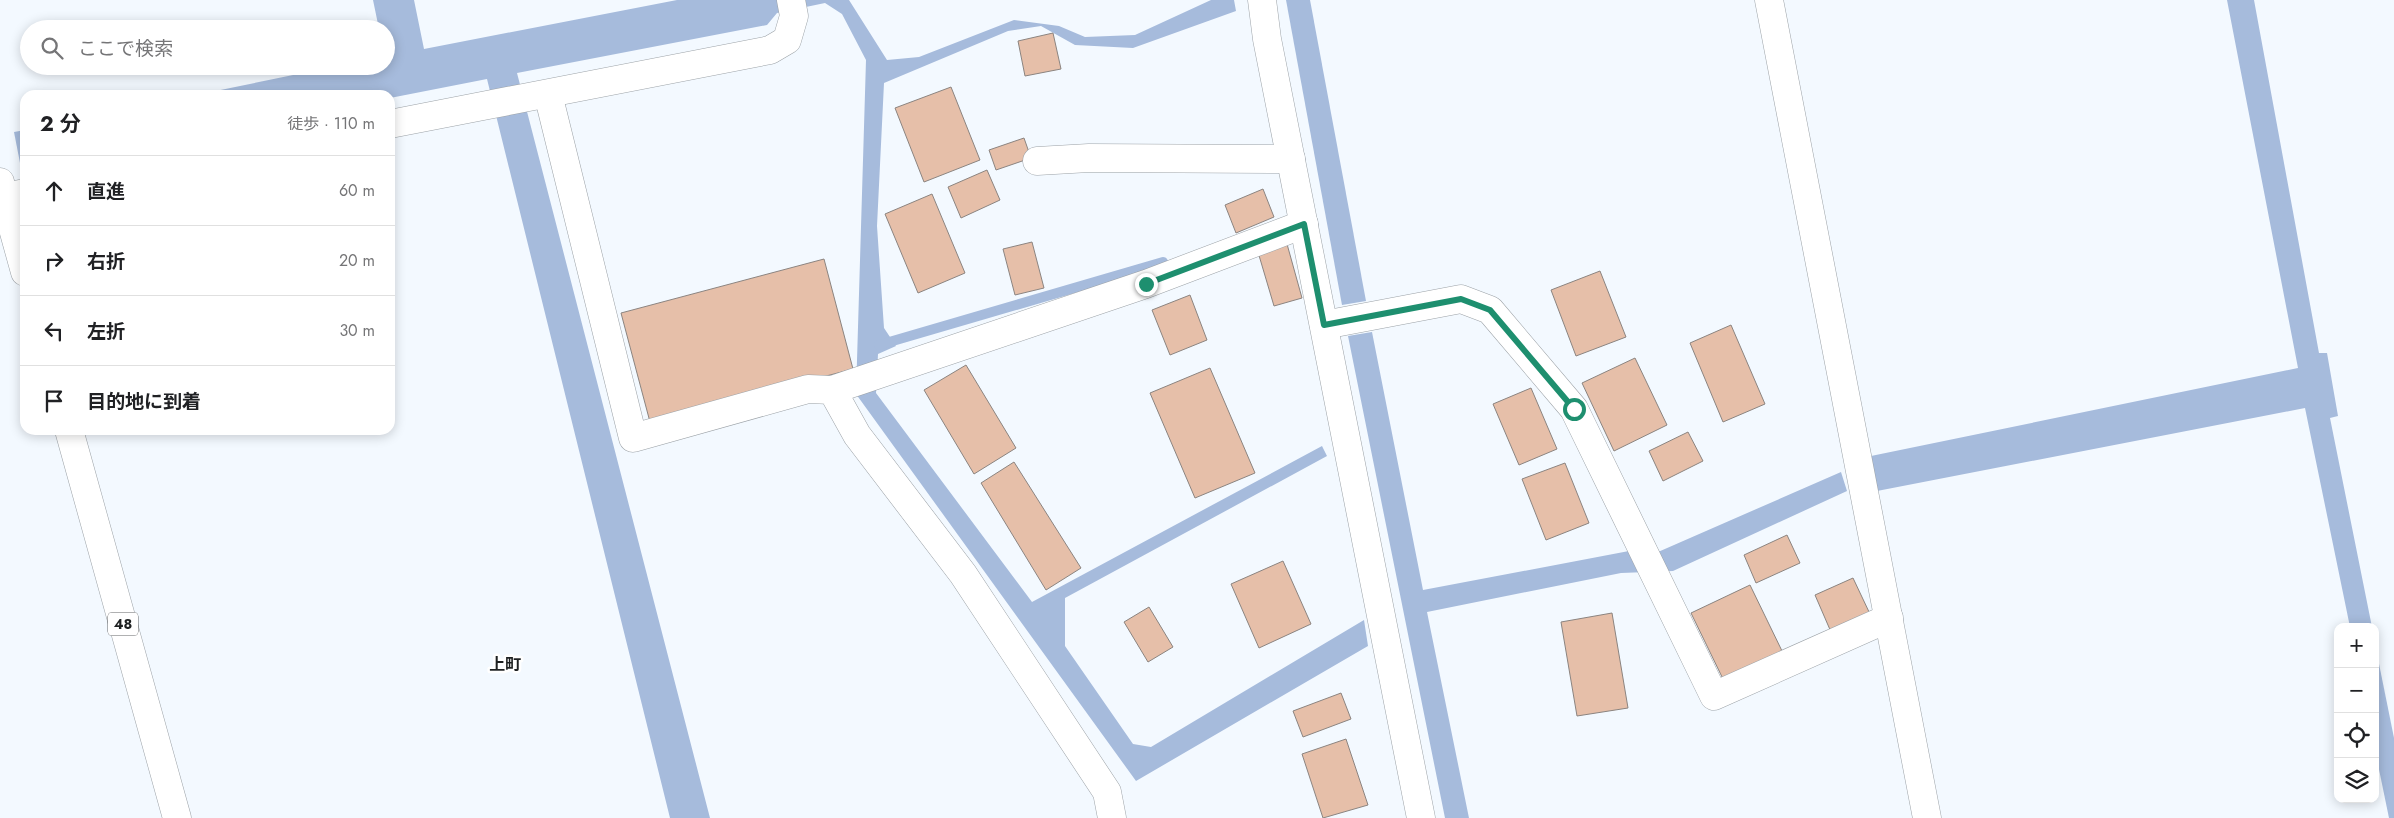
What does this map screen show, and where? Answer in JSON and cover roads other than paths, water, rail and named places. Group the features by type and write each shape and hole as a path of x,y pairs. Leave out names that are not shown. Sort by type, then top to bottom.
{"street":[{"path":"1262,0 1291,159 1421,818"},
{"path":"1769,0 1927,818"},
{"path":"395,123 770,50 787,40 792,8"},
{"path":"539,95 633,438 808,389 832,390 1146,284 1304,224"},
{"path":"1037,161 1089,158 1291,159"},
{"path":"7,193 20,250"},
{"path":"1324,325 1461,299 1490,310 1574,409 1714,696 1889,618"},
{"path":"832,390 857,435 963,574 1107,792 1112,818"},
{"name":"48","path":"70,435 177,818"}],"water":[{"path":"373,0 414,0 424,49 677,0 849,0 887,60 919,57 1014,20 1059,26 1085,37 1135,35 1211,0 1234,0 1236,11 1133,48 1075,45 1041,26 1008,31 884,83 877,226 884,328 896,346 878,354 876,393 1032,602 1322,446 1327,456 1065,598 1065,646 1133,744 1151,747 1364,620 1368,646 1136,781 856,394 866,60 842,14 825,3 777,13 767,25 517,73 710,818 670,818 487,79 395,97 395,90 220,90 293,75 395,75 395,20 377,20"},
{"path":"1286,0 1310,0 1366,301 1342,305"},
{"path":"2227,0 2254,0 2319,353 2327,353 2338,416 2330,418 2371,623 2349,623 2305,408 1877,491 1871,456 2298,368"},
{"path":"20,131 20,163 14,132"},
{"path":"1372,332 1423,590 1629,551 1658,552 1841,472 1847,491 1673,571 1621,573 1427,612 1469,818 1445,818 1348,336"},
{"path":"2379,664 2394,738 2394,818 2389,818 2379,769"}],"waterway":[{"path":"879,345 1163,262"}],"district":[{"name":"上町","path":"505,664"}]}
